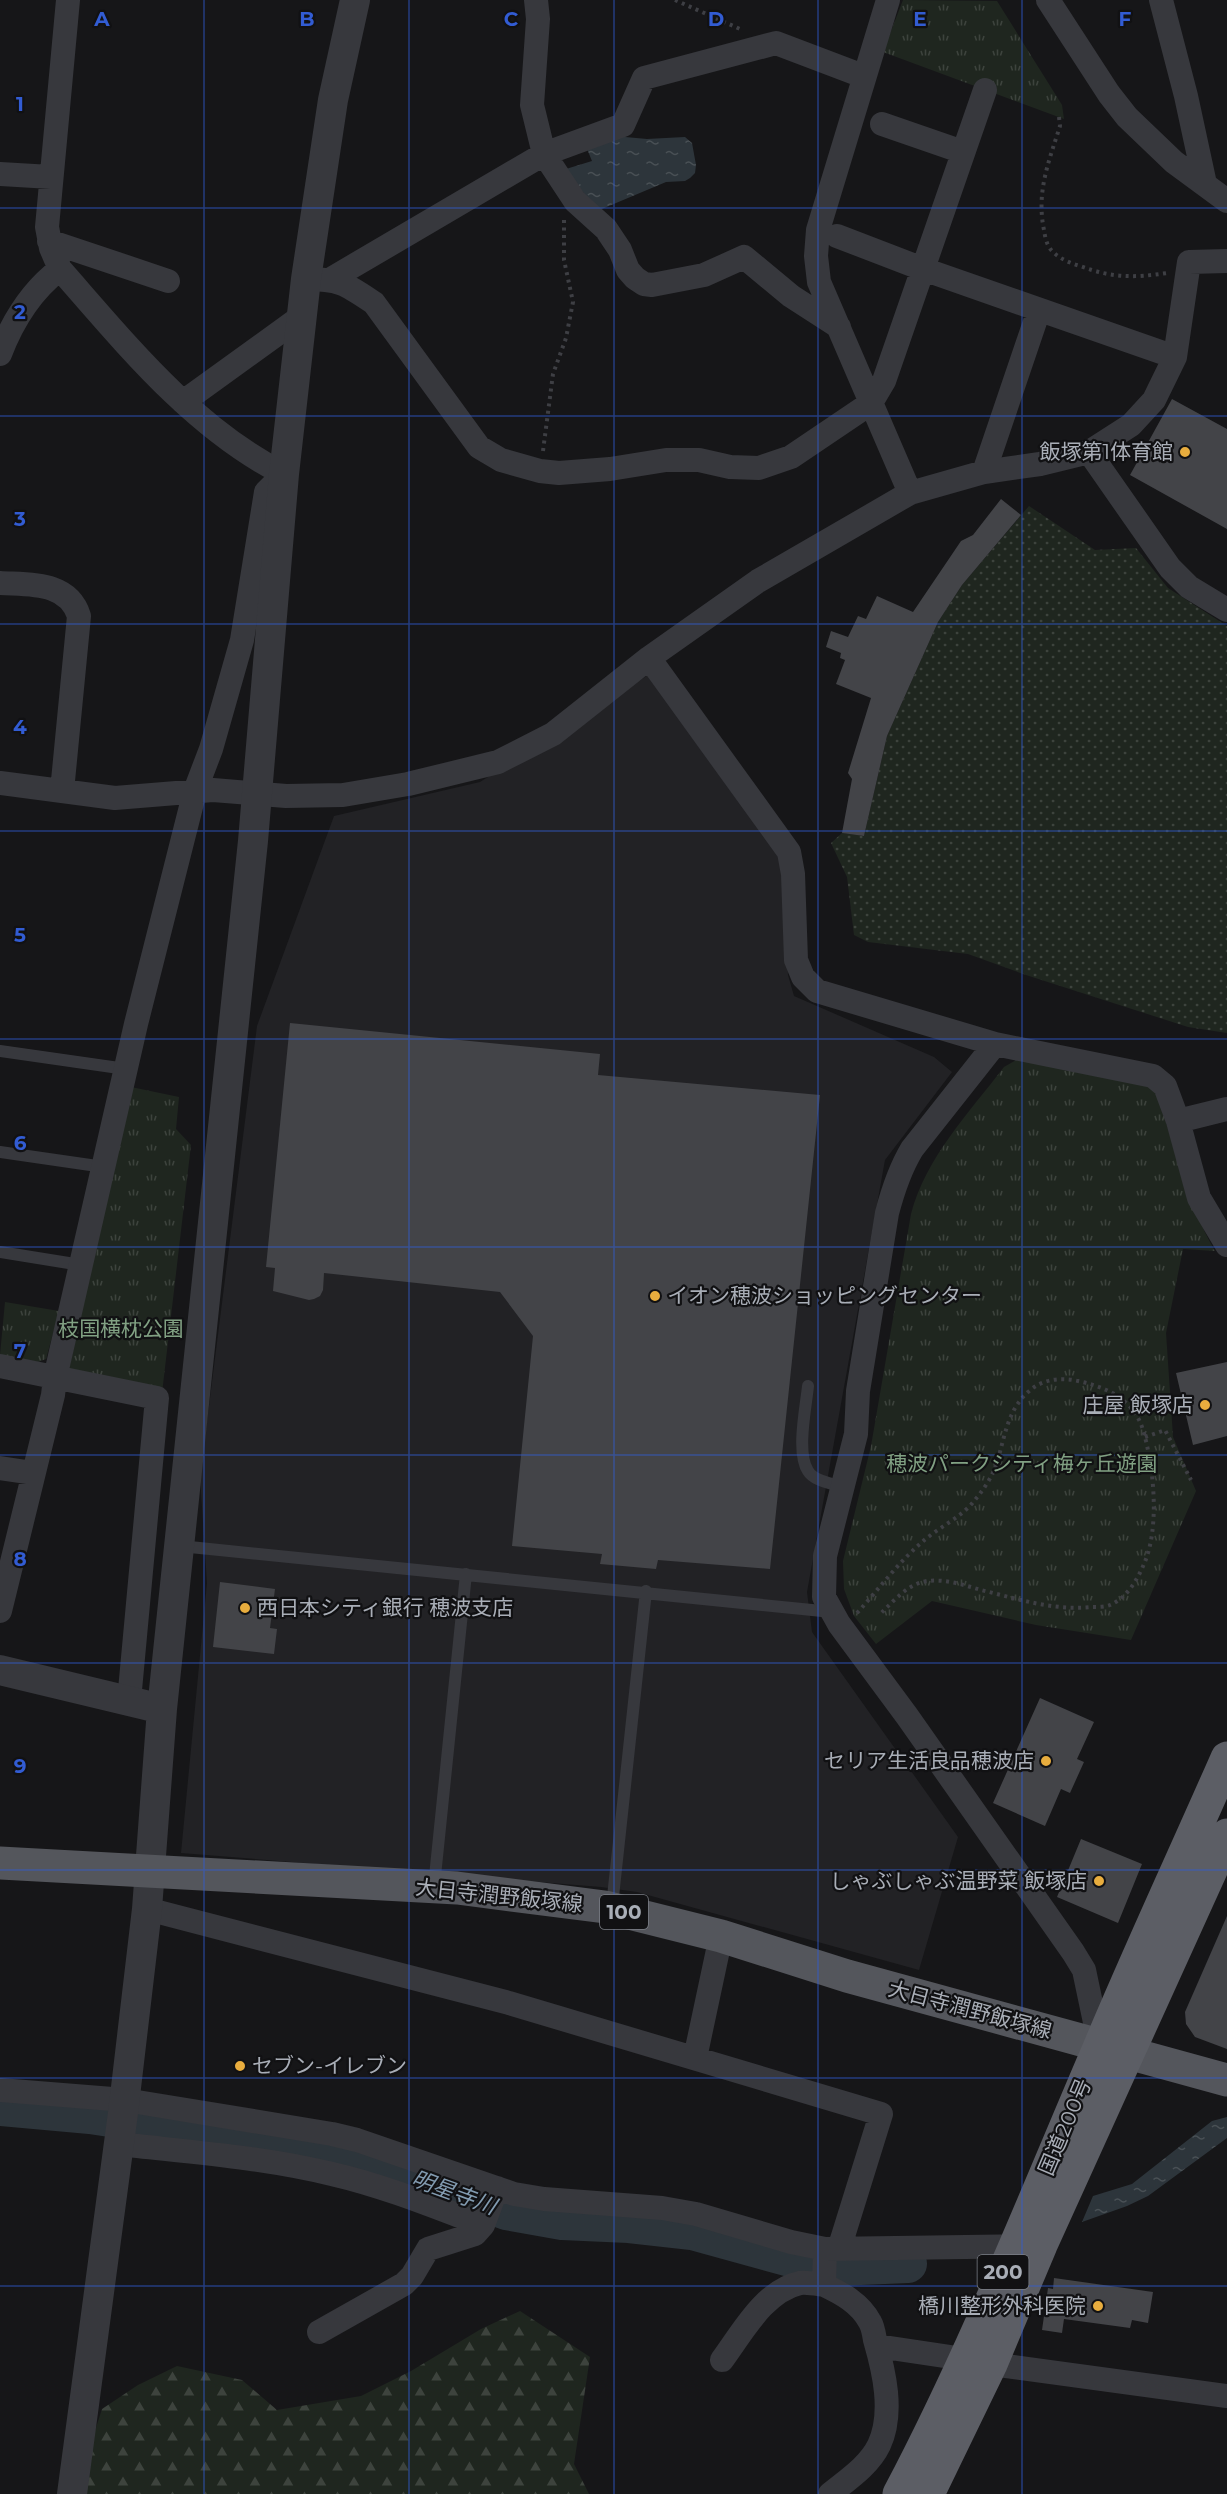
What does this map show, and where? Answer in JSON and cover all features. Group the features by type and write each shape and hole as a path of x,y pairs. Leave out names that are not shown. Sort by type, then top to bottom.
{"highway":[{"name":"国道200号","path":"928,2494 977,2362 1114,2050 1227,1758"},
{"name":"国道200号","path":"1114,2050 1227,1834"},
{"name":"国道200号","path":"899,2494 936,2424 977,2362"}],"main road":[{"name":"大日寺潤野飯塚線","path":"0,1863 434,1887 612,1909 721,1936 847,1976 1227,2080"}],"street":[{"path":"68,0 46,227 60,269 183,402 237,447 284,474"},
{"path":"72,2494 122,2122 147,1909 162,1709 253,842 284,474 302,316 319,279 333,100 355,0"},
{"path":"536,0 538,19 532,105 544,154 575,201 606,229 620,250 628,270 635,278 644,284 652,285 704,275 744,257 791,296 839,327"},
{"path":"886,0 818,230 816,256 819,282 910,493"},
{"path":"1048,0 1109,94 1127,117 1174,162 1227,201"},
{"path":"1161,0 1186,96 1205,184"},
{"path":"319,279 544,154 623,125 644,78 776,43 863,76"},
{"path":"319,279 350,287 374,303 479,447 501,460 540,471 559,473 610,469 666,460 699,460 730,467 759,468 791,457 871,403 884,381 985,90"},
{"path":"882,124 963,152"},
{"path":"0,174 51,177"},
{"path":"837,236 922,269 1175,357"},
{"path":"49,241 168,281"},
{"path":"0,783 115,798 204,791 286,796 344,795 408,784 498,762 553,734 649,658 758,581 910,493 984,472 1040,464 1089,453 1131,425 1154,400 1175,357 1190,262 1227,261"},
{"path":"0,354 25,305 41,283 60,269"},
{"path":"984,472 1039,310"},
{"path":"183,402 302,316"},
{"path":"1089,453 1170,567 1189,587 1227,610"},
{"path":"0,1611 4,1571 53,1395 126,1069 204,791 211,749 242,640 266,492 284,474"},
{"path":"0,583 50,587 65,594 76,605 79,616 62,791"},
{"path":"649,658 789,852 793,874 796,960 803,978 817,991 995,1044 1153,1076 1165,1086 1178,1121 1199,1198 1227,1245"},
{"path":"995,1044 912,1149 903,1164 892,1192 858,1391 855,1434 825,1556 824,1597 843,1614 1073,1952 1084,1970 1114,2050"},
{"path":"1178,1121 1227,1109"},
{"path":"0,1366 157,1398 129,1701"},
{"path":"0,1468 33,1473"},
{"path":"0,1670 162,1709"},
{"path":"147,1909 509,2003 881,2114 827,2263 801,2283 783,2290 765,2304 722,2360"},
{"path":"695,2058 721,1936"},
{"path":"0,2090 267,2162 330,2173 379,2186 490,2206 544,2199 662,2208 696,2214 792,2242 827,2263 848,2297 870,2322 882,2364 886,2399 880,2444 867,2463 830,2494"},
{"path":"122,2122 332,2134 357,2140 490,2206"},
{"path":"319,2331 404,2283 412,2276 422,2255 428,2249 475,2234 490,2206"},
{"path":"827,2263 1028,2246"},
{"path":"877,2346 1227,2396"}],"lane":[{"path":"0,1051 126,1069"},
{"path":"0,1152 104,1167"},
{"path":"0,1252 81,1265"},
{"path":"808,1386 803,1460 808,1472 820,1480 842,1487"},
{"path":"180,1546 843,1614"},
{"path":"434,1887 466,1574"},
{"path":"612,1909 646,1592"}],"path":[{"path":"675,0 776,43"},
{"path":"1059,117 1060,126 1043,180 1040,210 1050,249 1061,259 1120,277 1136,278 1188,271"},
{"path":"540,471 553,375 566,338 573,302 564,260 564,214"},
{"path":"843,1614 920,1543 973,1503 990,1479 997,1464 1010,1416 1020,1400 1030,1390 1049,1380 1065,1378 1097,1386 1120,1396 1134,1412 1149,1452 1151,1538 1146,1560 1126,1594 1110,1605 1077,1609 1044,1606 952,1582 927,1581 914,1585 902,1593 880,1614"},
{"path":"1145,1437 1165,1430 1191,1480"}],"shaded area":[{"path":"648,675 783,858 788,975 794,996 934,1057 952,1072 885,1160 807,1592 812,1632 958,1837 919,1970 637,1892 601,1887 181,1853 207,1583 200,1477 257,1026 334,816 480,782"}],"green space":[{"path":"903,0 997,1 1062,105 1064,119 883,52"},
{"path":"1029,506 1095,550 1136,548 1168,588 1227,626 1227,1033 1188,1027 968,954 868,942 854,935 847,877 831,843 842,833 864,836 887,736 938,622 962,585"},
{"name":"穂波パークシティ梅ヶ丘遊園","path":"1018,1059 1145,1083 1155,1090 1196,1212 1215,1251 1183,1249 1166,1333 1173,1437 1196,1491 1131,1640 1036,1625 932,1601 876,1644 854,1616 844,1589 843,1561 871,1446 911,1214 927,1173 950,1136 1004,1067"},
{"name":"枝国横枕公園","path":"131,1087 179,1097 176,1129 191,1145 162,1393 68,1374"},
{"path":"5,1302 59,1311 46,1359 38,1362 0,1355"},
{"path":"520,2311 590,2357 574,2464 589,2494 80,2494 86,2459 102,2409 138,2385 177,2366 242,2380 277,2410 361,2396 411,2371 481,2329"}],"water":[{"path":"614,136 647,139 685,137 692,143 695,173 685,181 666,182 597,211 566,169 592,161 585,144"},
{"path":"1227,2117 1227,2138 1148,2196 1082,2222 1093,2196 1132,2184 1212,2121"}],"building":[{"name":"飯塚第1体育館","path":"1172,399 1227,429 1227,529 1130,475"},
{"path":"1001,499 1021,515 962,585 938,622 887,736 864,836 842,833 852,779 848,773 871,698 836,684 845,660 840,658 841,653 826,647 831,631 848,637 858,616 866,619 877,596 913,612 961,541 973,535"},
{"name":"イオン穂波ショッピングセンター","path":"290,1023 600,1054 598,1075 820,1095 770,1569 658,1560 656,1569 600,1564 602,1554 512,1546 533,1336 500,1292 324,1273 323,1290 320,1296 314,1299 309,1300 273,1291 275,1268 266,1267"},
{"name":"庄屋 飯塚店","path":"1227,1362 1227,1436 1193,1445 1176,1373"},
{"name":"西日本シティ銀行 穂波支店","path":"220,1582 275,1589 270,1628 277,1629 274,1654 213,1647"},
{"name":"セリア生活良品穂波店","path":"1040,1698 1094,1722 1077,1759 1084,1762 1070,1793 1061,1789 1045,1826 993,1803"},
{"name":"しゃぶしゃぶ温野菜 飯塚店","path":"1081,1839 1142,1864 1118,1923 1057,1897"},
{"path":"1227,1916 1227,2049 1195,2037 1186,2024 1185,2012"},
{"name":"橋川整形外科医院","path":"1054,2278 1153,2292 1148,2323 1132,2320 1130,2328 1064,2319 1062,2333 1042,2330 1048,2288 1053,2289"}],"waterway":[{"name":"明星寺川","path":"0,2107 90,2115 302,2147 372,2162 506,2211 562,2221 629,2224 692,2231 790,2258 810,2266 908,2264"}],"place":[{"name":"飯塚第1体育館","path":"1185,452"},
{"name":"イオン穂波ショッピングセンター","path":"655,1296"},
{"name":"庄屋 飯塚店","path":"1205,1405"},
{"name":"西日本シティ銀行 穂波支店","path":"245,1608"},
{"name":"セリア生活良品穂波店","path":"1046,1761"},
{"name":"しゃぶしゃぶ温野菜 飯塚店","path":"1099,1881"},
{"name":"セブン-イレブン","path":"240,2066"},
{"name":"橋川整形外科医院","path":"1098,2306"}]}
